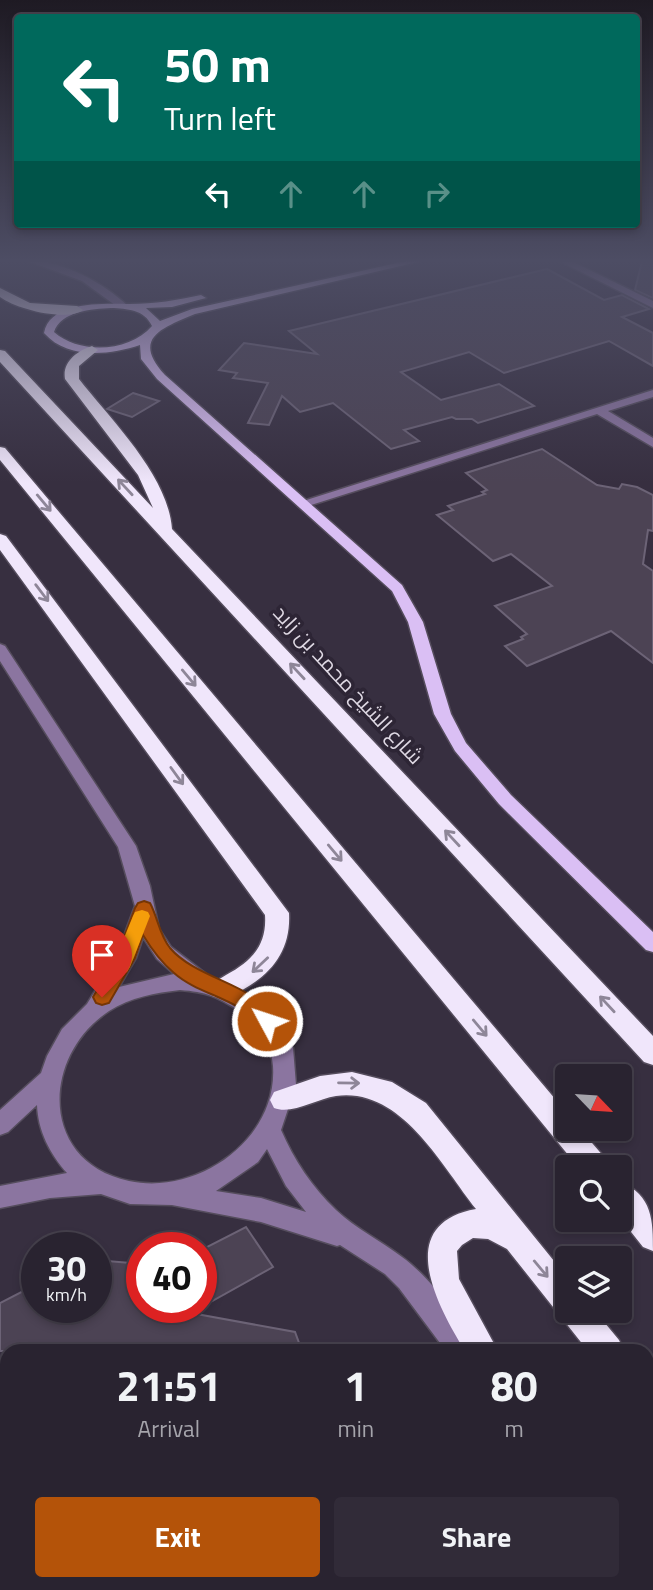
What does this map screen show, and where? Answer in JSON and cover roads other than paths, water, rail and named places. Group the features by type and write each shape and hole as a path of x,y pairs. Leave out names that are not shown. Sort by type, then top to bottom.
{"highway":[{"path":"97,350 73,363 70,369 72,379 145,474 159,500 166,530"},
{"name":"شارع الشيخ محمد بن زايد","path":"1,354 653,1054"},
{"path":"0,451 585,1155"},
{"path":"0,539 277,913 279,927 270,956 244,979 216,987"},
{"path":"283,1100 323,1085 349,1082 374,1086 397,1096 416,1112 555,1287"},
{"path":"632,1211 653,1237"},
{"path":"478,1344 444,1282 440,1257 450,1236 470,1224 495,1225 516,1240"},
{"path":"585,1323 602,1344"}],"main road":[{"path":"52,335 63,345 133,357 158,374 389,579 405,598 416,620 433,690 457,741 480,772 653,944"},
{"path":"97,350 136,343 148,337"},
{"path":"148,337 143,347 144,355 158,374"}],"street":[{"path":"303,503 653,393"},
{"path":"598,410 653,443"},
{"path":"0,649 117,828 135,865 150,931 164,953 184,971 247,1002 267,1021 280,1044 286,1071 283,1100 270,1131 251,1155 226,1175 196,1188 164,1195"},
{"path":"93,1010 126,958 144,908"},
{"path":"216,987 180,982 150,984 120,994 93,1010 72,1030 56,1054 47,1081 46,1111 55,1140 73,1165 100,1183 131,1193 164,1195 261,1210 356,1242 378,1254 416,1287 456,1344"},
{"path":"0,1125 47,1081"},
{"path":"270,1131 283,1162 302,1192 326,1219 356,1242"},
{"path":"0,1197 31,1188 66,1183 100,1183"}]}
